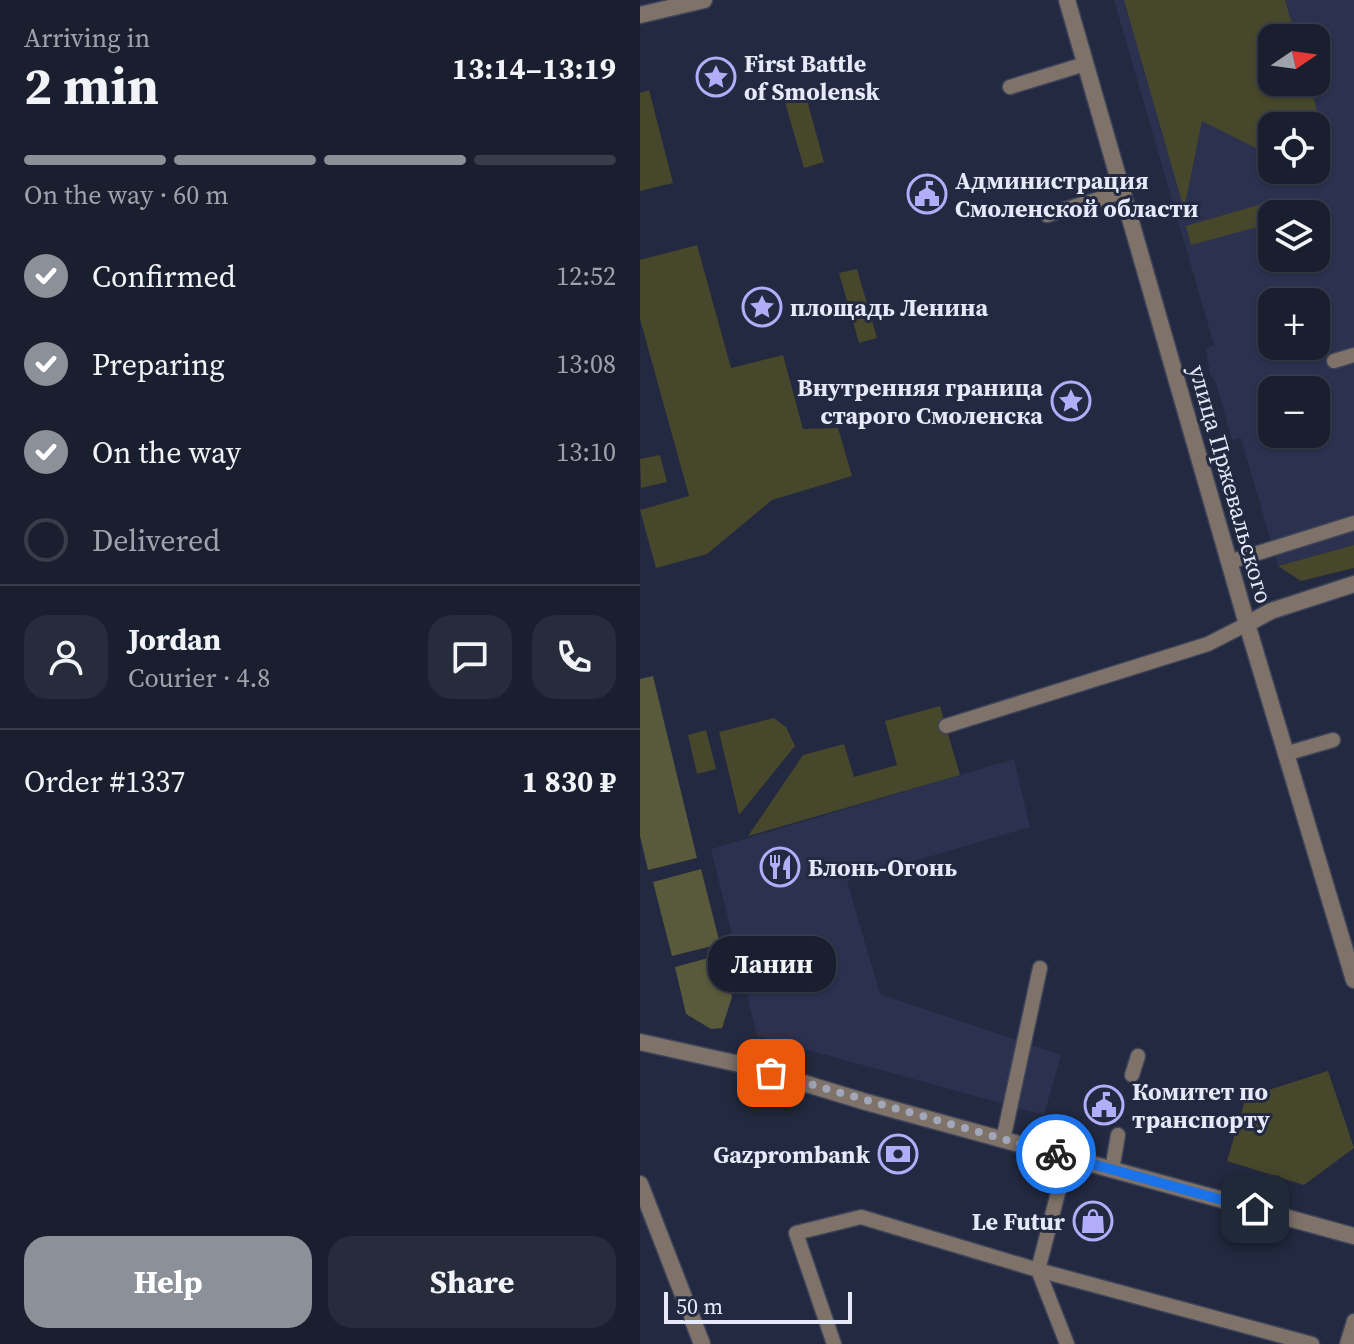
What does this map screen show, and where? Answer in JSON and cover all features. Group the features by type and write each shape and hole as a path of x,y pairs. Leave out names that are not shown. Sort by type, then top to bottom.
{"street":[{"path":"640,15 704,0"},
{"name":"улица Пржевальского","path":"1067,0 1285,754 1349,942 1354,980"},
{"path":"1247,624 1271,611 1354,584"},
{"path":"640,1042 744,1065 866,1102 1354,1236"},
{"path":"640,1184 702,1344"}],"lane":[{"path":"1010,87 1085,64"},
{"path":"1047,215 1122,192"},
{"path":"1334,361 1354,355"},
{"path":"1229,562 1354,523"},
{"path":"946,726 1208,644 1247,624"},
{"path":"1285,754 1333,740"},
{"path":"1003,1140 1040,968"},
{"path":"1132,1075 1138,1056"},
{"path":"1112,1170 1118,1135"},
{"path":"1067,1158 1038,1270 1067,1344"},
{"path":"834,1344 796,1233 861,1217 1038,1270 1312,1344"},
{"path":"1347,1344 1354,1321"}],"shaded area":[{"path":"1114,0 1354,0 1354,545 1278,566 1241,438 1232,440 1216,383 1210,374 1206,349 1214,345"},
{"path":"1014,759 1030,827 847,881 880,994 1061,1055 1044,1115 757,1036 711,849"}],"green space":[{"path":"1124,0 1285,0 1292,24 1258,24 1258,96 1313,96 1317,112 1258,112 1258,149 1202,121 1184,209"},
{"path":"649,90 673,183 640,191 640,93"},
{"path":"805,93 824,162 804,168 784,99"},
{"path":"1258,205 1258,227 1191,245 1186,226"},
{"path":"697,245 731,368 783,355 803,429 838,428 852,476 772,500 707,554 656,568 640,510 689,496 640,319 640,260"},
{"path":"857,269 877,338 859,343 839,273"},
{"path":"660,455 667,482 641,488 640,459"},
{"path":"1354,545 1354,568 1301,581 1278,566"},
{"path":"653,676 697,858 648,870 640,836 640,679"},
{"path":"940,706 960,775 748,836 803,755 844,744 854,777 897,765 885,721"},
{"path":"774,718 786,727 795,746 739,815 719,732"},
{"path":"706,730 716,769 697,774 688,735"},
{"path":"701,869 720,944 672,956 653,882"},
{"path":"723,954 732,997 722,1028 711,1029 686,1014 675,967"},
{"path":"1328,1071 1354,1148 1304,1185 1227,1161 1246,1097"}],"way so far":[{"path":"771,1073 1056,1154"}],"place":[{"name":"First Battle of Smolensk","path":"716,77"},
{"name":"Администрация Смоленской области","path":"927,194"},
{"name":"площадь Ленина","path":"762,307"},
{"name":"Внутренняя граница старого Смоленска","path":"1071,401"},
{"name":"Блонь-Огонь","path":"780,867"},
{"name":"Ланин","path":"771,1073"},
{"name":"Комитет по транспорту","path":"1104,1105"},
{"name":"Gazprombank","path":"898,1154"},
{"name":"Le Futur","path":"1093,1221"}],"route":[{"path":"1056,1154 1255,1209"}]}
